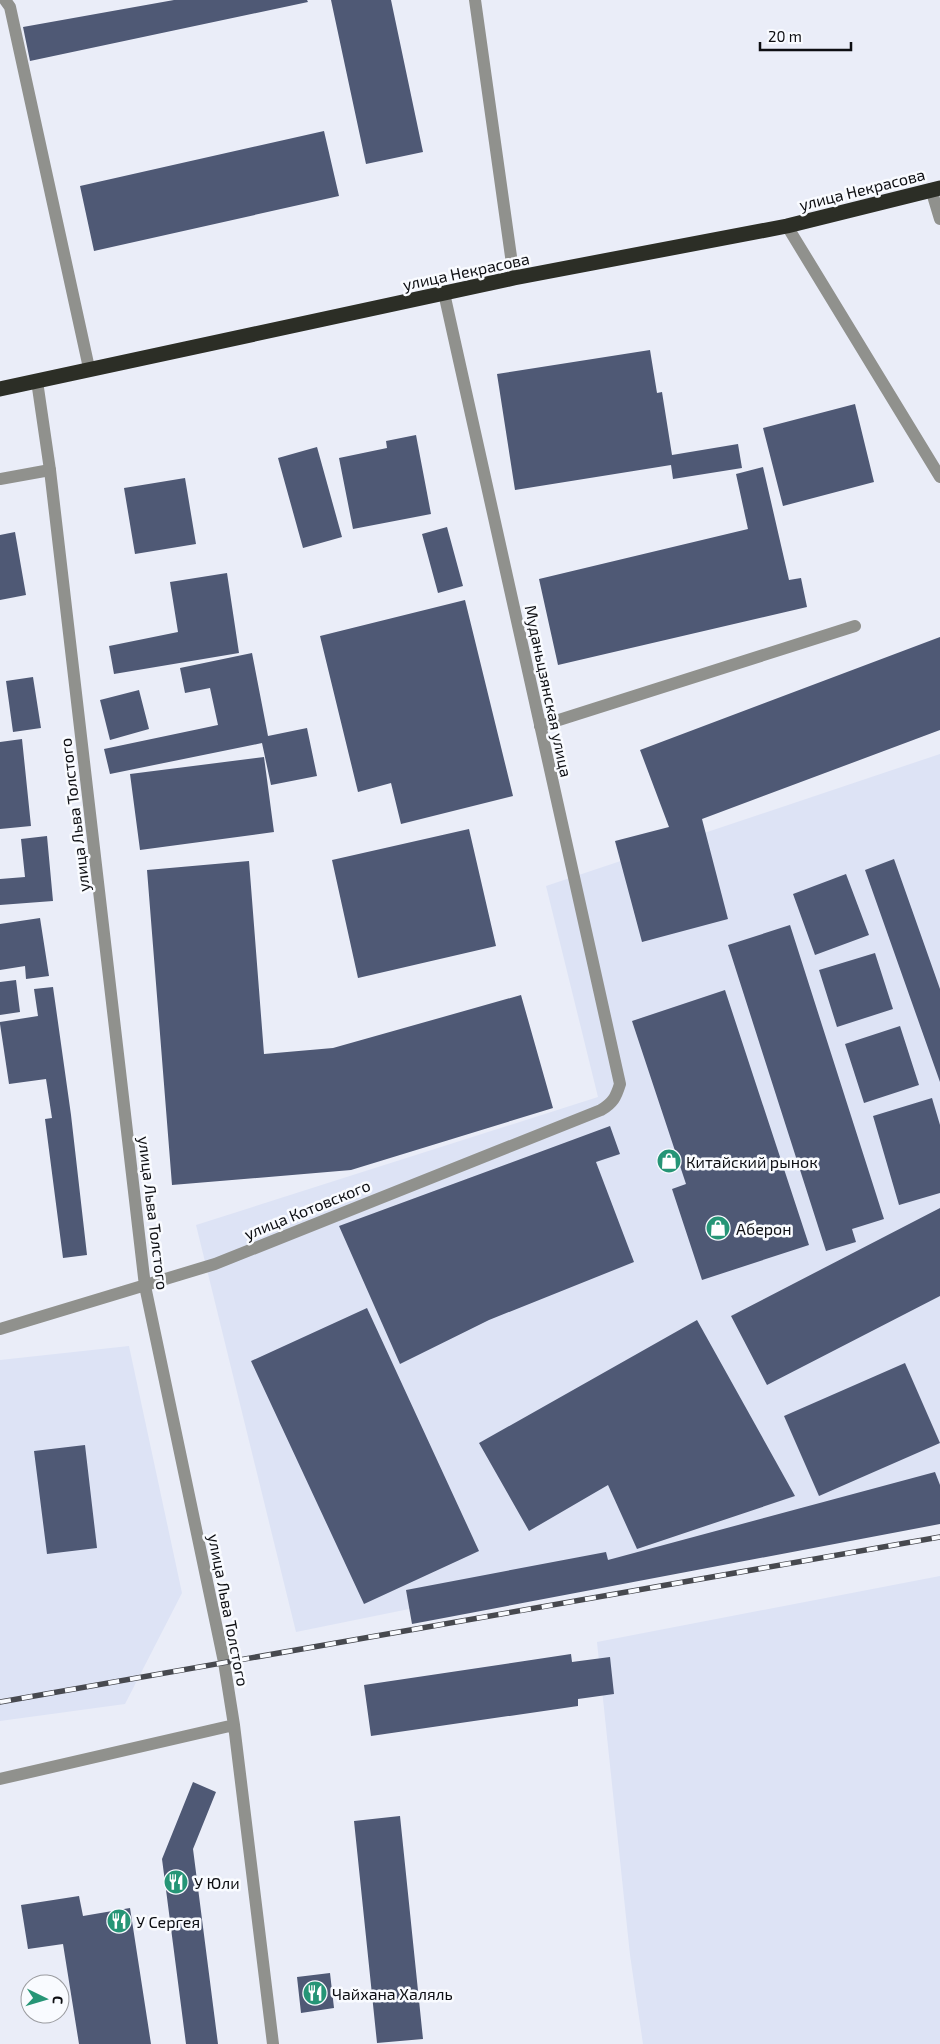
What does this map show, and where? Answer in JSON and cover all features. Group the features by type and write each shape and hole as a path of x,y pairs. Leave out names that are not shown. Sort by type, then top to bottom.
{"highway":[{"name":"улица Некрасова","path":"0,389 89,368 514,278 787,226 936,188"}],"street":[{"path":"5,0 10,8 89,368"},
{"path":"475,0 514,278"},
{"path":"936,188 940,219"},
{"path":"787,226 940,477"},
{"name":"Муданьцзянская улица","path":"444,293 620,1084 616,1096"},
{"name":"улица Льва Толстого","path":"37,381 50,470 145,1286 224,1662 234,1725 274,2044"},
{"path":"0,479 50,470"},
{"path":"540,726 855,626"},
{"name":"улица Котовского","path":"0,1329 215,1264 601,1110 613,1102 616,1096"},
{"path":"0,1778 234,1725"}],"shaded area":[{"name":"Китайский рынок","path":"940,754 940,1501 296,1632 196,1225 598,1097 546,886"},
{"path":"129,1346 182,1593 125,1704 0,1721 0,1360"},
{"path":"940,1576 940,2044 643,2044 630,1955 597,1642"}],"building":[{"path":"174,0 307,0 308,2 30,61 23,27"},
{"path":"331,0 391,0 423,152 366,164"},
{"path":"324,131 339,196 94,251 80,186"},
{"path":"650,350 657,393 662,392 672,455 738,444 742,468 673,479 671,465 515,490 497,374"},
{"path":"855,404 874,482 783,506 763,428"},
{"path":"416,435 431,514 353,529 339,458 387,448 386,441"},
{"path":"317,447 342,537 303,548 278,458"},
{"path":"763,467 789,580 801,578 807,607 558,665 539,579 748,529 736,474"},
{"path":"185,478 196,544 135,554 124,488"},
{"path":"447,527 463,586 438,593 422,534"},
{"path":"15,532 26,595 0,600 0,535"},
{"path":"227,573 239,653 114,674 109,646 178,632 170,582"},
{"path":"465,600 513,796 401,824 391,783 358,792 320,636"},
{"path":"940,637 940,730 702,819 728,919 642,942 615,841 669,827 640,750"},
{"path":"252,653 268,736 307,728 317,776 271,785 262,743 110,774 104,749 218,725 210,688 185,693 180,668"},
{"path":"33,677 41,728 13,732 6,681"},
{"path":"139,690 149,729 110,740 100,700"},
{"path":"22,739 31,826 0,829 0,742"},
{"path":"264,757 274,832 140,850 130,774"},
{"path":"469,829 496,946 358,978 332,860"},
{"path":"47,836 53,901 0,905 0,879 25,877 21,839"},
{"path":"894,859 940,989 940,1082 865,870"},
{"path":"249,861 264,1054 333,1048 521,995 553,1108 351,1170 172,1185 147,870"},
{"path":"846,874 869,935 815,955 793,894"},
{"path":"40,918 49,976 26,979 25,966 0,970 0,924"},
{"path":"790,925 884,1219 852,1229 856,1242 826,1251 728,945"},
{"path":"875,953 893,1009 837,1027 819,970"},
{"path":"16,980 20,1012 0,1015 0,982"},
{"path":"53,987 71,1115 87,1255 63,1258 45,1119 52,1118 46,1079 9,1084 0,1024 0,1022 38,1016 34,989"},
{"path":"725,990 809,1245 702,1280 672,1189 686,1184 632,1021"},
{"path":"900,1026 919,1085 864,1103 845,1044"},
{"path":"932,1098 940,1125 940,1193 899,1205 873,1116"},
{"path":"610,1126 620,1154 596,1162 634,1262 489,1320 400,1364 339,1226"},
{"path":"940,1208 940,1296 767,1385 731,1316"},
{"path":"367,1308 479,1551 364,1604 251,1361"},
{"path":"697,1320 795,1496 637,1549 608,1485 529,1531 479,1443"},
{"path":"905,1363 940,1443 819,1496 784,1416"},
{"path":"85,1445 97,1548 47,1554 34,1451"},
{"path":"935,1472 940,1485 940,1524 412,1624 406,1590 606,1552 608,1560"},
{"path":"571,1654 572,1662 610,1657 614,1694 578,1699 578,1706 371,1736 364,1685"},
{"path":"193,1782 216,1792 193,1849 218,2044 186,2044 162,1859"},
{"path":"400,1816 423,2039 377,2043 354,1821"},
{"path":"79,1896 83,1916 130,1908 151,2044 79,2044 70,1988 70,1974 68,1974 63,1944 28,1949 21,1905"},
{"name":"Чайхана Халяль","path":"330,1973 334,2008 301,2013 297,1977"}],"railway":[{"path":"0,1702 940,1537"}],"place":[{"name":"Китайский рынок","path":"669,1161"},
{"name":"Аберон","path":"718,1228"},
{"name":"У Юли","path":"176,1882"},
{"name":"У Сергея","path":"119,1921"},
{"name":"Чайхана Халяль","path":"315,1993"}]}
